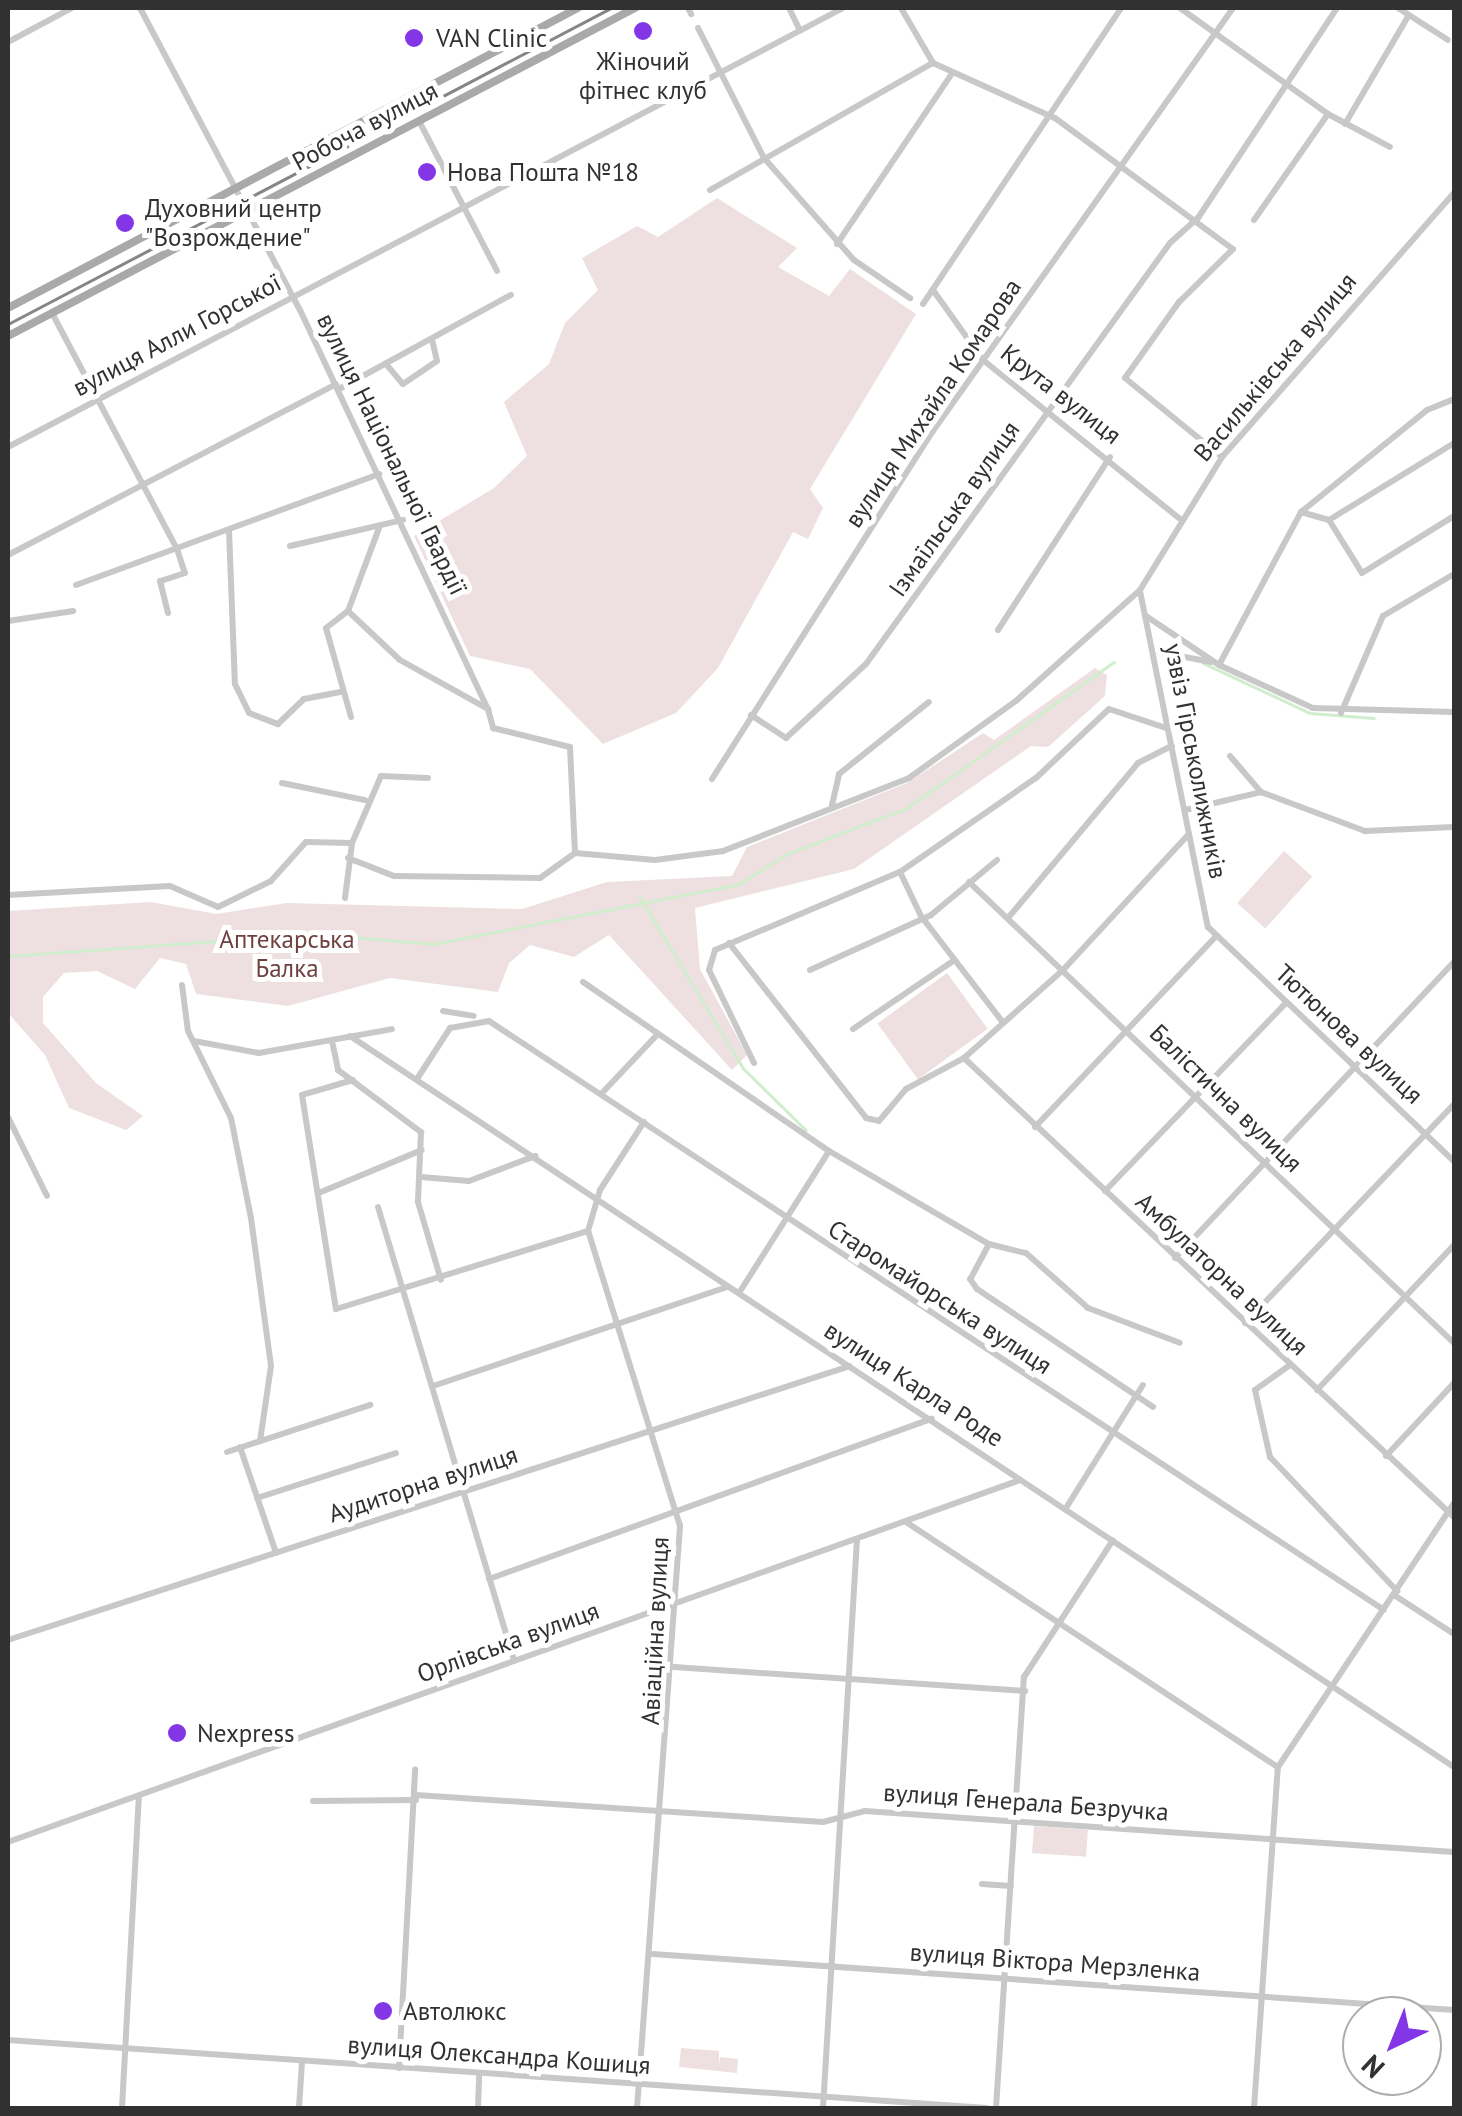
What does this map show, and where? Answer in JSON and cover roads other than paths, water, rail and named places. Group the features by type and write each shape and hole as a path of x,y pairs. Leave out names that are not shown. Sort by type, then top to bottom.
{"main road":[{"name":"Робоча вулиця","path":"8,308 578,8"},
{"name":"Робоча вулиця","path":"8,336 635,8"}],"street":[{"path":"8,42 72,8"},
{"name":"вулиця Національної Гвардії","path":"140,8 293,297 403,520 488,709"},
{"path":"789,8 800,30"},
{"name":"вулиця Алли Горської","path":"8,446 843,8"},
{"path":"902,8 932,63 1049,114 1198,218 1233,249 1179,302 1125,378 1222,457"},
{"path":"923,304 1121,8"},
{"path":"1180,8 1328,114 1390,147"},
{"name":"вулиця Михайла Комарова","path":"712,779 983,360 1126,166 1233,8"},
{"name":"Ізмаїльська вулиця","path":"751,715 786,738 866,664 1049,407 1198,218 1338,8"},
{"path":"1398,8 1448,40"},
{"path":"1345,124 1408,15"},
{"path":"698,28 764,158 838,244 910,298"},
{"path":"710,190 932,63"},
{"path":"838,244 953,72"},
{"path":"1254,220 1328,114"},
{"path":"418,120 497,271"},
{"name":"Васильківська вулиця","path":"575,853 655,860 723,850 909,778 1017,700 1140,590 1178,518 1222,457 1454,192"},
{"name":"Крута вулиця","path":"932,290 983,360 1049,407 1178,518"},
{"path":"8,556 143,484 386,364 511,295"},
{"path":"52,313 177,549 185,573 160,582 168,613"},
{"path":"386,364 404,384 437,360 432,339"},
{"path":"1217,664 1301,512 1414,419 1454,399"},
{"path":"1329,520 1454,443"},
{"path":"998,630 1110,457"},
{"path":"76,586 379,474"},
{"path":"1301,512 1329,520 1362,573 1454,516"},
{"path":"290,546 403,520"},
{"path":"351,717 340,692 326,628 348,610 380,528"},
{"path":"229,530 236,684 249,713 278,724 304,699 340,692"},
{"path":"1341,713 1383,616 1454,574"},
{"name":"узвіз Гірськолижників","path":"1140,590 1159,652 1189,834 1215,937"},
{"path":"348,610 400,660 488,709 493,728 570,746 575,853 540,878 405,877 348,858"},
{"path":"8,621 72,611"},
{"path":"1145,615 1217,664"},
{"path":"1159,652 1217,664 1341,713 1454,712"},
{"path":"832,805 839,774 930,702"},
{"path":"754,1063 709,970 710,954 900,872 1036,778 1109,710 1170,730"},
{"path":"1008,918 1138,764 1172,746"},
{"path":"1230,756 1261,792 1377,834 1454,826"},
{"path":"345,898 352,842 365,800 381,776 428,778"},
{"path":"282,783 365,800"},
{"path":"1185,810 1261,792"},
{"path":"728,943 866,1118 879,1122 906,1089 964,1058 1002,1020 1063,970 1189,834"},
{"path":"8,895 170,886 218,908 271,881 306,842 352,842"},
{"path":"810,970 921,916 997,860"},
{"path":"900,872 921,916 953,962 1002,1020"},
{"name":"Балістична вулиця","path":"969,882 1454,1343"},
{"path":"1036,1126 1215,937"},
{"name":"Тютюнова вулиця","path":"1215,937 1454,1162"},
{"path":"853,1029 953,962"},
{"path":"1175,1258 1268,1165 1454,962"},
{"path":"582,982 656,1036 740,1086 829,1152 989,1244 1026,1253 1088,1308 1180,1343"},
{"path":"182,984 194,1041 231,1118 252,1218 270,1366 260,1441"},
{"path":"1105,1191 1286,1002"},
{"name":"Старомайорська вулиця","path":"442,1011 476,1017 603,1092 786,1221 1384,1610"},
{"path":"417,1079 450,1028 476,1017"},
{"path":"194,1041 259,1053 392,1029"},
{"name":"вулиця Карла Роде","path":"350,1036 536,1155 596,1199 1454,1766"},
{"path":"603,1092 656,1036"},
{"path":"332,1041 338,1070 415,1124 422,1150 418,1202 441,1280"},
{"name":"Амбулаторна вулиця","path":"964,1058 1450,1515"},
{"path":"353,1080 302,1095 321,1192 336,1309 401,1293 588,1231 596,1199 644,1122"},
{"path":"1246,1323 1454,1104"},
{"path":"8,1118 47,1196"},
{"path":"321,1192 422,1150"},
{"path":"739,1293 829,1152"},
{"path":"421,1178 470,1182 536,1155"},
{"path":"378,1207 401,1293 436,1386 462,1492 514,1661"},
{"name":"Авіаційна вулиця","path":"588,1231 676,1514 678,1602 674,1668 643,2085 638,2108"},
{"path":"989,1244 972,1284 1152,1407"},
{"path":"1316,1390 1454,1245"},
{"path":"436,1386 729,1286"},
{"path":"1290,1365 1255,1390 1270,1457 1396,1593 1454,1634"},
{"name":"Аудиторна вулиця","path":"8,1640 850,1366"},
{"path":"1386,1456 1454,1382"},
{"path":"1066,1508 1143,1384"},
{"path":"227,1452 370,1405"},
{"path":"489,1579 933,1419"},
{"path":"240,1447 276,1553"},
{"path":"257,1498 396,1453"},
{"name":"Орлівська вулиця","path":"8,1842 1022,1479"},
{"path":"1254,2108 1278,1767 1450,1515 1454,1503"},
{"path":"905,1521 1278,1767"},
{"path":"824,2108 837,1818 857,1539"},
{"path":"993,2108 1026,1672 1113,1540"},
{"path":"674,1668 1024,1691"},
{"path":"399,2068 415,1769"},
{"path":"122,2108 139,1795"},
{"name":"вулиця Генерала Безручка","path":"313,1801 416,1798 837,1818 864,1810 1454,1852"},
{"path":"982,1884 1011,1886"},
{"name":"вулиця Віктора Мерзленка","path":"653,1954 1454,2010"},
{"name":"вулиця Олександра Кошиця","path":"8,2040 993,2108"},
{"path":"299,2108 302,2061"},
{"path":"478,2108 479,2073"}],"waterway":[{"path":"8,956 318,934 434,944 739,884 787,854 907,808 1114,662"},
{"path":"1203,663 1310,713 1374,718"},
{"path":"640,897 743,1068 806,1130"}],"tram line":[{"path":"8,324 611,8"}],"place":[{"name":"Жіночий фітнес клуб","path":"643,31"},
{"name":"VAN Clinic","path":"414,38"},
{"name":"Нова Пошта №18","path":"427,172"},
{"name":"Духовний центр \"Возрождение\"","path":"125,223"},
{"name":"Nexpress","path":"177,1733"},
{"name":"Автолюкс","path":"383,2011"}],"park label":[{"name":"Аптекарська Балка","path":"287,954"}]}
